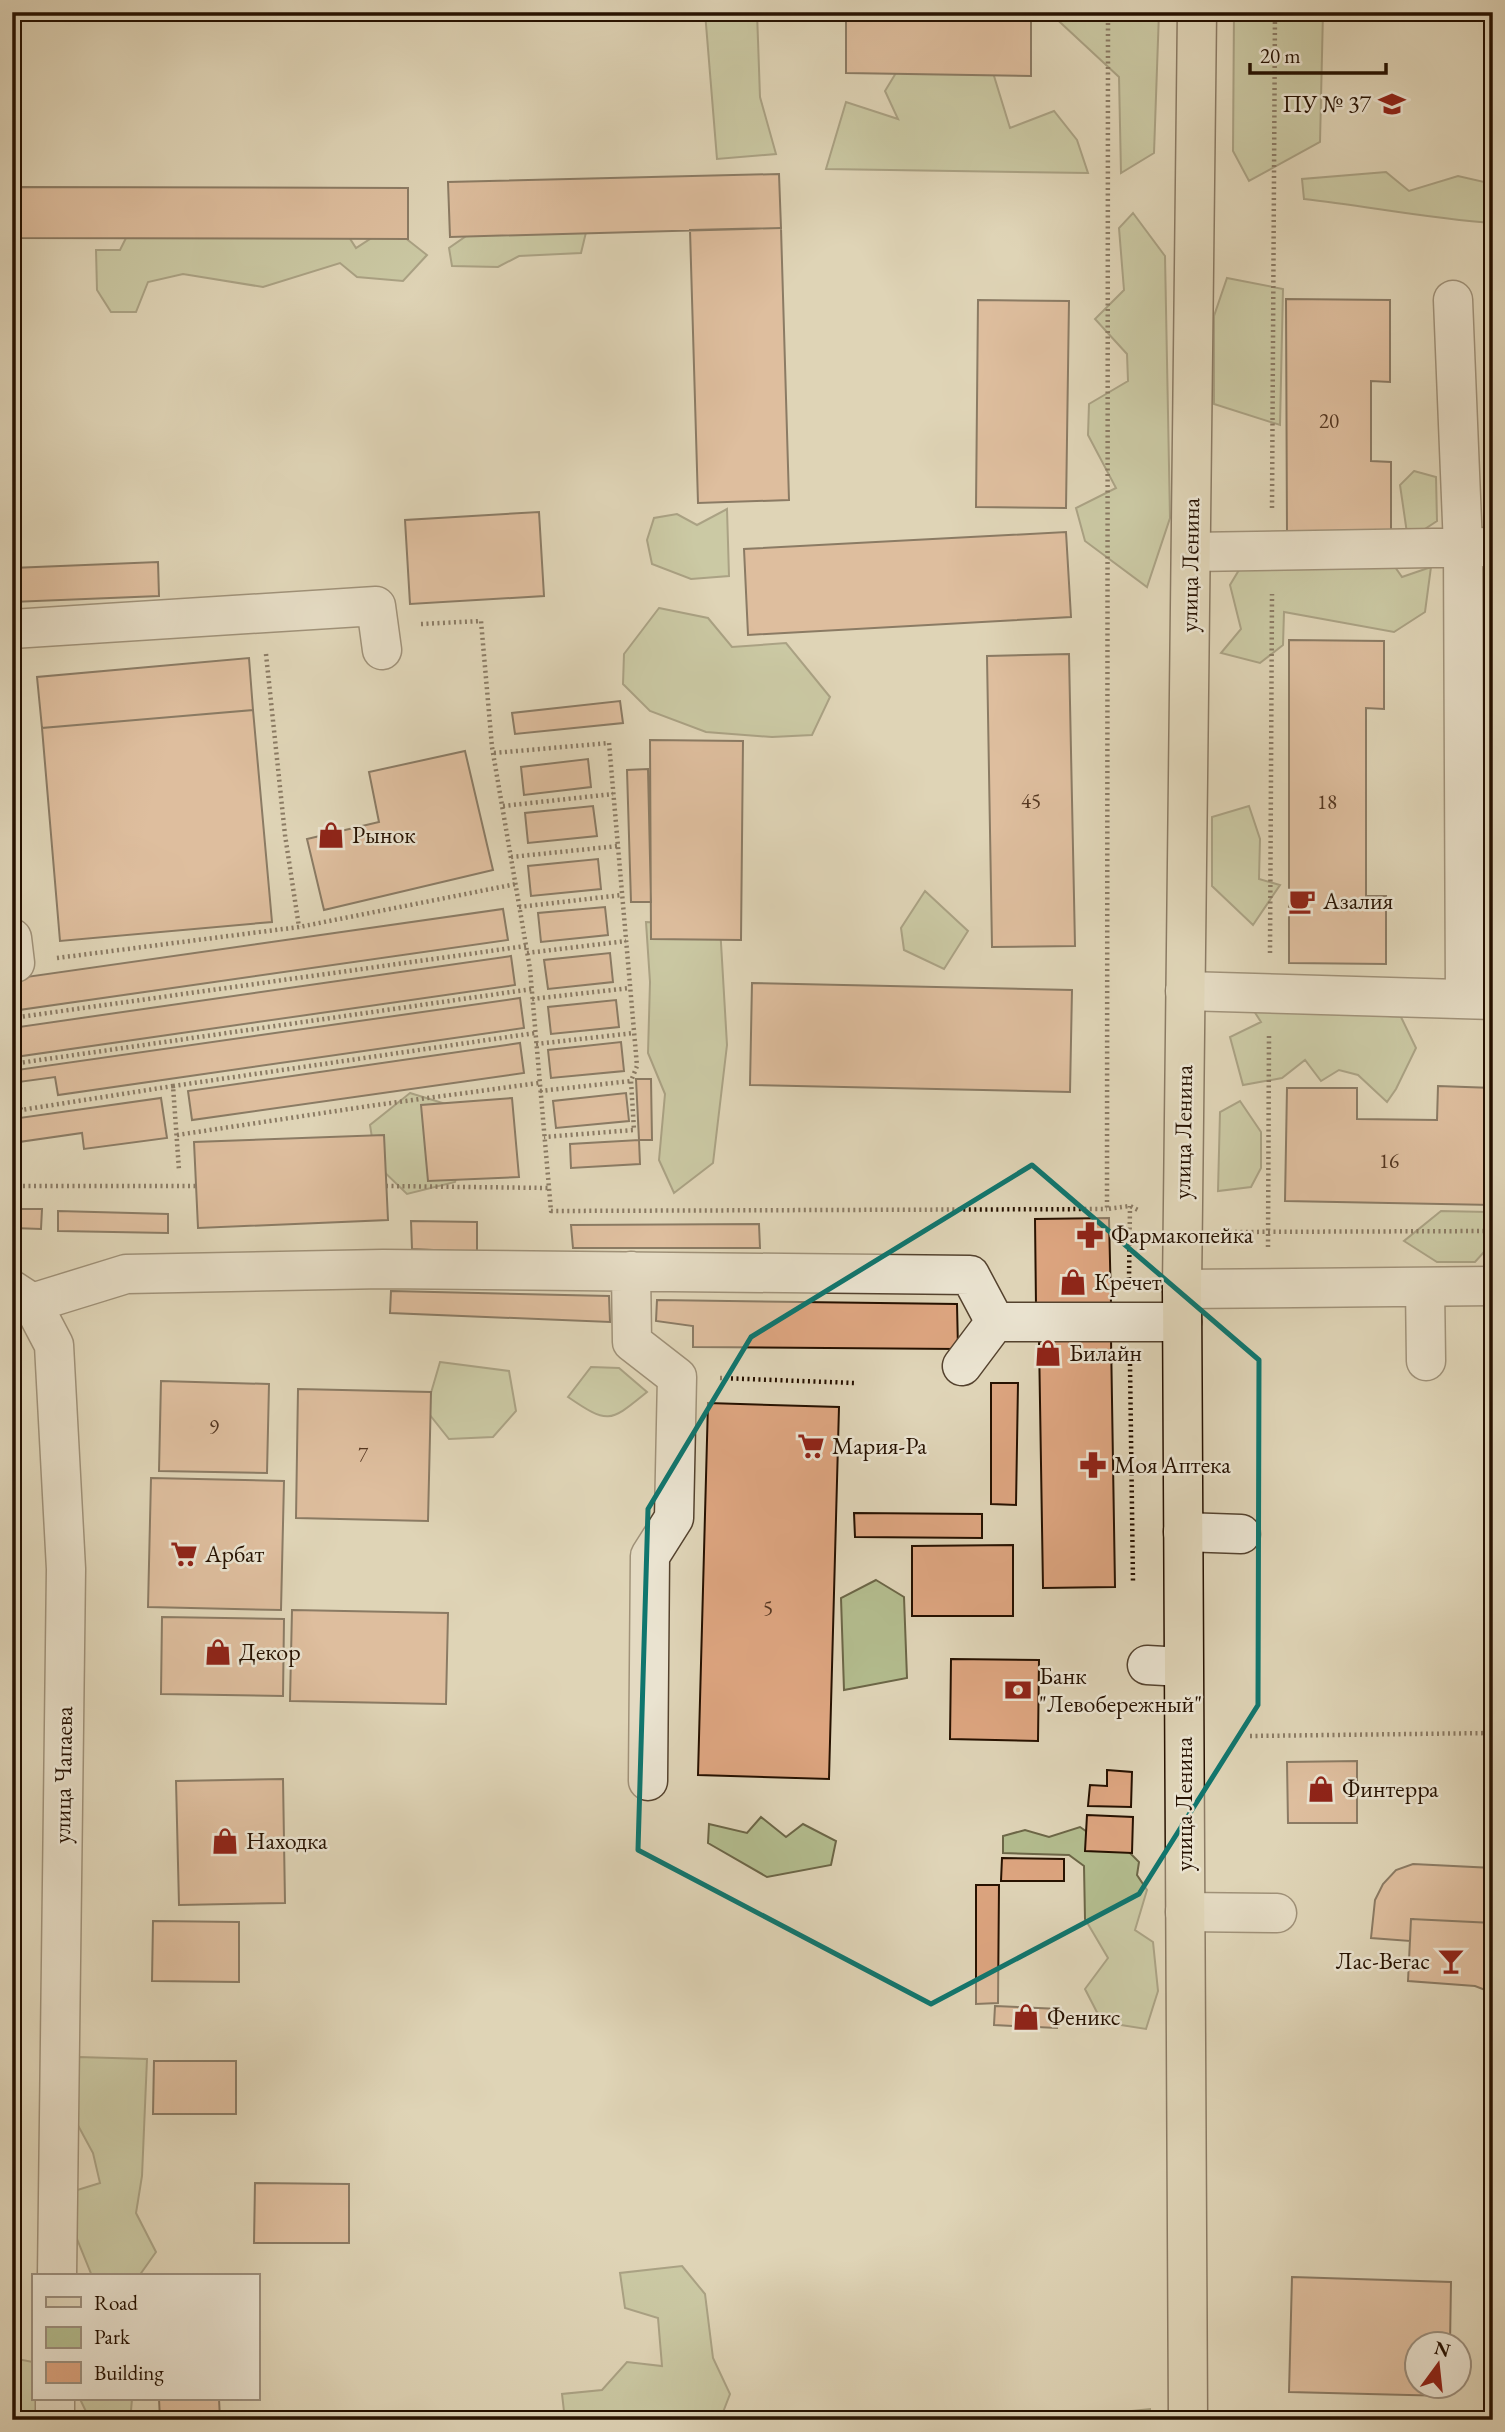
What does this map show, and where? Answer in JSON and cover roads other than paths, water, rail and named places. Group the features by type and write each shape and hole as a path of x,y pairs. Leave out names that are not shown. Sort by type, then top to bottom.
{"main road":[{"name":"улица Ленина","path":"1188,2420 1185,1912 1165,1666 1183,1532 1182,1232 1197,12"}],"street":[{"path":"1185,991 1479,999 1478,547 1453,300"},
{"path":"1191,552 1478,547"},
{"path":"12,629 376,606 380,639"},
{"path":"22,1297 126,1274 383,1269 970,1275 995,1322"},
{"path":"631,1271 632,1342 677,1377 674,1518 650,1556 648,1781"},
{"path":"995,1322 1129,1322 1182,1305 1268,1288 1493,1286"},
{"path":"1425,1287 1426,1361"},
{"name":"улица Чапаева","path":"22,1297 54,1345 66,1569 57,2274"},
{"path":"962,1366 995,1322"},
{"path":"1183,1532 1241,1535"},
{"path":"1185,1912 1277,1913"},
{"path":"55,2400 55,2420"}],"place":[{"name":"ПУ № 37","path":"1392,104"},
{"name":"Рынок","path":"331,835"},
{"name":"Азалия","path":"1302,901"},
{"name":"Фармакопейка","path":"1090,1235"},
{"name":"Кречет","path":"1073,1282"},
{"name":"Билайн","path":"1048,1353"},
{"name":"Мария-Ра","path":"811,1446"},
{"name":"Моя Аптека","path":"1093,1465"},
{"name":"Арбат","path":"184,1554"},
{"name":"Декор","path":"218,1652"},
{"name":"Банк \"Левобережный\"","path":"1018,1690"},
{"name":"Финтерра","path":"1321,1789"},
{"name":"Находка","path":"225,1841"},
{"name":"Лас-Вегас","path":"1451,1961"},
{"name":"Феникс","path":"1026,2017"}]}
